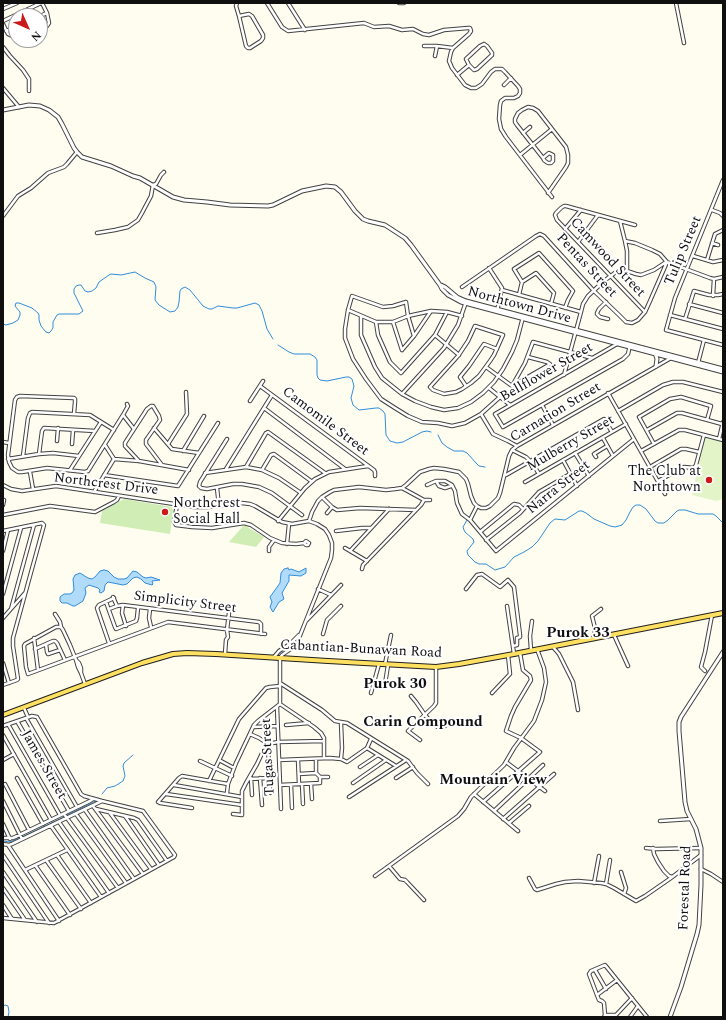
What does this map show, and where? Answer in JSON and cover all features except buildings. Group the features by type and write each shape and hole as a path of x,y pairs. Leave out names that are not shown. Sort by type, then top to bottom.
{"main road":[{"name":"Cabantian-Bunawan Road","path":"3,715 142,663 172,654 225,654 436,667 520,653 723,613"}],"street":[{"path":"3,9 17,3"},
{"path":"3,21 42,3"},
{"path":"236,3 236,6 246,46 250,48 261,42 263,35 252,16 249,14 239,16"},
{"path":"267,3 284,29 288,31 364,23 374,27 389,26 402,30 413,29 429,35 444,30 470,28 471,31 469,34 453,48 451,52 450,61 452,68 465,85 472,88 476,88 482,84 495,69 502,69 520,89 518,96 505,98 501,101 499,110 501,129 552,197"},
{"path":"288,3 305,30"},
{"path":"399,3 404,4"},
{"path":"676,3 684,43"},
{"path":"3,24 6,31"},
{"path":"484,44 487,46 492,53 491,57 474,70 469,65 466,61 468,57 482,45 484,44"},
{"path":"424,46 453,48"},
{"path":"435,56 437,46"},
{"path":"3,47 29,79 29,91"},
{"path":"456,74 469,65"},
{"path":"504,84 511,78"},
{"path":"3,88 19,107"},
{"path":"3,110 29,105 40,106 54,113 62,124 77,152 82,157 111,166 153,185"},
{"path":"543,158 550,153 553,158 552,162 549,163 543,158 517,125 515,120 518,113 528,107 536,109 566,147 568,155 568,163 564,171 548,193"},
{"path":"523,133 530,127"},
{"path":"520,155 552,129"},
{"path":"3,216 18,196 31,188 48,173 64,167 77,152"},
{"path":"97,233 128,227 138,220 151,196 153,185 156,184 164,172"},
{"name":"Tulip Street","path":"704,340 666,330 675,298 723,180"},
{"name":"Northtown Drive","path":"153,185 173,197 184,200 230,205 263,206 273,205 302,191 326,186 335,187 341,192 363,219 385,225 405,238 440,284 442,290 466,303 723,371"},
{"name":"Camwood Street","path":"581,210 564,206 556,213 556,218 644,312"},
{"path":"565,229 581,210 635,225"},
{"path":"711,210 720,213 723,216"},
{"path":"578,242 598,215"},
{"path":"620,221 627,255 627,271"},
{"path":"706,260 715,234 723,230"},
{"name":"Pentas Street","path":"462,287 540,234 544,236 594,291 626,322 635,322 644,312"},
{"path":"625,241 635,243 652,250 660,254 667,262 714,279 723,277"},
{"path":"712,243 718,245"},
{"path":"519,295 522,282 514,269 539,253 573,290 565,308"},
{"path":"693,256 716,262 723,260"},
{"path":"564,375 581,312 585,301 594,291 616,272 622,270 642,275 667,262"},
{"path":"644,312 667,262"},
{"path":"489,268 502,290 497,311"},
{"path":"522,282 536,274 554,293 551,304"},
{"path":"713,296 714,279"},
{"path":"502,290 581,312"},
{"path":"685,319 694,291 713,296 723,294"},
{"path":"414,336 408,316 406,302 383,307 352,296 348,310 345,338 353,359 381,399 408,416 422,422 452,426 465,423 481,414 500,397"},
{"path":"606,302 599,309 597,314 600,317 608,319"},
{"path":"402,394 446,345 458,326 466,303"},
{"path":"689,304 723,314"},
{"path":"348,310 376,322 393,322 408,316 431,311 447,312 462,316"},
{"path":"393,322 402,350 414,336 431,311"},
{"path":"376,322 378,334 390,362 401,373 435,335 447,312"},
{"path":"670,315 723,329"},
{"path":"361,316 361,335 375,367 382,378 402,394 415,401 444,410 458,408 471,402 489,388 503,370 512,352 523,318"},
{"path":"475,326 503,335 497,349 479,376 456,392 444,394 436,392 430,387 459,355 475,326"},
{"path":"435,335 459,355"},
{"path":"697,364 704,340 723,345"},
{"path":"512,386 521,372 533,342 593,358"},
{"name":"Bellflower Street","path":"618,343 495,414 503,427 623,359 628,354 630,346"},
{"path":"466,386 460,377 484,344 497,349"},
{"path":"655,352 657,360 656,366"},
{"path":"512,386 550,364 528,357"},
{"name":"Carnation Street","path":"477,506 486,508 494,503 500,493 508,460 512,450 516,446 672,357"},
{"path":"486,367 512,386"},
{"path":"250,401 263,381"},
{"path":"618,411 673,382 683,382 723,392"},
{"name":"Camomile Street","path":"260,386 368,466 375,472 375,476"},
{"path":"489,388 511,405"},
{"path":"168,444 187,414 186,392"},
{"path":"608,393 665,494"},
{"path":"226,470 272,395"},
{"path":"74,414 74,398 17,397 15,400 8,459 10,465 15,471 30,471 47,468 87,472 114,430 128,406 127,404"},
{"path":"654,444 639,417 670,399 678,397 684,398 711,406 707,420"},
{"name":"Bellflower Street","path":"542,405 553,425"},
{"path":"138,462 125,445 127,439 147,409 153,406 160,418 146,440 146,444 162,465"},
{"path":"264,408 346,470"},
{"path":"23,456 30,412 90,415 114,430"},
{"path":"647,430 677,413 682,413 723,423 719,439"},
{"path":"481,414 493,434 516,446"},
{"path":"122,415 134,429"},
{"path":"183,451 204,416"},
{"path":"505,475 604,419 612,432"},
{"path":"70,470 101,422"},
{"path":"104,475 178,486 218,423"},
{"name":"Mulberry Street","path":"525,482 626,424"},
{"path":"39,454 43,429 58,428 95,432"},
{"path":"56,442 58,428"},
{"path":"154,428 172,449 199,454"},
{"path":"72,444 73,430"},
{"path":"246,467 268,430 325,473"},
{"path":"641,451 680,430 723,440"},
{"path":"658,482 684,467 694,468 704,435"},
{"path":"227,438 198,487 202,489 217,488 233,484 259,486 272,493 302,515"},
{"path":"603,438 613,456"},
{"name":"Narra Street","path":"486,540 496,551 634,439"},
{"path":"3,442 9,443"},
{"path":"105,445 114,459"},
{"path":"596,457 594,454 608,446"},
{"path":"650,467 681,449 686,448 699,452"},
{"path":"512,450 523,455 530,461 539,474"},
{"path":"262,470 273,452 311,481"},
{"path":"8,459 53,453 79,456"},
{"path":"576,453 589,476"},
{"path":"114,459 189,470"},
{"path":"94,492 114,459"},
{"path":"563,460 577,486"},
{"path":"278,521 311,481 325,473 368,466"},
{"path":"205,473 246,467 262,470 279,478 301,493"},
{"path":"280,658 297,643 331,558 332,543 329,535 317,524 309,522 312,512 322,497 334,490 351,488 366,487 386,490 402,488 420,472 439,468 453,470 459,472 466,479 472,500 477,506 470,520"},
{"path":"30,471 33,489"},
{"path":"427,485 436,480 445,481 452,485 455,491 456,503 462,514 470,520 486,540 523,509 540,492 570,474"},
{"path":"436,480 439,486 445,488 452,485"},
{"name":"Northcrest Drive","path":"3,485 16,490 56,486 177,505 201,507 242,503 250,504 278,521 289,524 309,522"},
{"path":"217,488 219,506"},
{"path":"402,488 424,500 430,500"},
{"path":"3,515 50,506 95,512 114,502 119,496"},
{"path":"322,497 337,510 360,508 416,510"},
{"path":"3,505 4,500"},
{"path":"362,570 362,566 424,500"},
{"path":"480,532 514,504 523,509"},
{"path":"177,505 174,522 176,525 212,528 244,523 251,525 274,540 287,544 304,543"},
{"path":"326,513 332,507"},
{"path":"350,551 390,509"},
{"path":"3,531 43,524 43,529 13,638 18,679 3,685"},
{"path":"287,544 289,524"},
{"path":"11,609 34,525"},
{"path":"3,594 21,528"},
{"path":"336,531 371,528"},
{"path":"3,551 8,530"},
{"path":"269,551 269,547 274,540"},
{"path":"345,548 367,561"},
{"path":"466,589 477,575 482,574 500,587 508,580 514,587 520,637 517,638 517,645 513,646"},
{"path":"304,623 341,585"},
{"path":"318,589 331,595"},
{"path":"3,618 25,592"},
{"path":"109,643 97,608 99,605 114,598 117,606"},
{"path":"106,602 116,628 135,622 137,620 138,608"},
{"path":"123,605 122,613 126,626"},
{"name":"Simplicity Street","path":"109,609 123,605 260,622 261,634"},
{"path":"323,634 327,620 341,606"},
{"path":"507,606 514,654"},
{"path":"150,609 149,618 151,627"},
{"path":"594,639 595,628 592,616 601,609"},
{"path":"225,654 229,613"},
{"path":"55,614 80,666 85,684"},
{"path":"706,671 701,667 712,615"},
{"path":"531,650 530,636 532,621"},
{"path":"61,627 56,627 26,642 24,645 28,674 151,627 168,622 227,631 265,634"},
{"path":"274,658 277,653 290,644 299,635"},
{"path":"385,684 386,665 391,635"},
{"path":"614,635 628,666"},
{"path":"34,638 38,670"},
{"path":"35,649 56,641 65,660"},
{"path":"46,644 48,654 60,650"},
{"path":"552,646 559,654 573,682 578,710"},
{"path":"285,647 288,651"},
{"path":"375,876 458,816 464,809 469,799 506,762 537,716 546,687 544,668 537,649"},
{"name":"Forestal Road","path":"670,1017 683,980 699,925 701,869 701,848 685,802 679,722 723,652"},
{"path":"483,802 540,752 521,738 506,731 513,711 531,680 530,676 523,670 520,653"},
{"path":"492,692 510,674 508,655"},
{"name":"Tugas Street","path":"280,658 280,704 276,706 281,810"},
{"path":"3,663 9,683"},
{"path":"371,693 379,664"},
{"path":"420,740 408,731 432,709 436,703 436,667"},
{"path":"209,781 239,719 266,688 280,685 322,710 335,721 347,724 410,762 428,784"},
{"path":"411,696 425,716 436,727 446,726"},
{"path":"280,704 321,733 324,741 324,758"},
{"path":"227,794 228,784 253,727 276,706"},
{"path":"24,707 27,718 78,807"},
{"path":"3,726 33,715 38,718 80,793 83,796 144,811 174,854 174,856 151,870 54,923 3,918"},
{"path":"17,721 69,811"},
{"path":"341,723 341,759"},
{"name":"James Street","path":"8,724 60,815"},
{"path":"286,725 309,724"},
{"path":"253,727 277,726"},
{"path":"250,734 268,744"},
{"path":"3,735 51,820"},
{"path":"279,760 324,758 341,759 347,762 367,748 371,739"},
{"path":"233,814 242,815 243,788 250,779 264,749 268,744 278,742 324,741"},
{"path":"268,744 270,793"},
{"path":"367,748 396,766"},
{"path":"3,754 4,759 14,754"},
{"path":"360,767 378,755"},
{"path":"316,759 316,773 320,777 328,777"},
{"path":"219,760 235,768"},
{"path":"298,760 303,804"},
{"path":"352,783 386,760"},
{"path":"349,797 406,760"},
{"path":"200,761 232,776"},
{"path":"506,762 545,790"},
{"path":"494,811 543,765"},
{"path":"396,778 413,767"},
{"path":"299,774 316,773"},
{"path":"503,819 554,774"},
{"path":"192,808 159,803 159,801 182,776 228,784"},
{"path":"280,785 320,783 320,777"},
{"path":"17,778 43,824"},
{"path":"260,778 262,805"},
{"path":"250,779 270,778"},
{"path":"250,779 252,795"},
{"path":"5,784 29,830"},
{"path":"291,784 292,808"},
{"path":"311,784 312,799"},
{"path":"174,785 242,797"},
{"path":"166,794 242,805"},
{"path":"474,794 518,831"},
{"path":"3,838 10,839 94,799"},
{"path":"3,801 22,840"},
{"path":"3,844 8,845 22,840 102,801"},
{"path":"93,806 143,874"},
{"path":"509,823 529,806"},
{"path":"85,810 134,879"},
{"path":"96,810 134,818 139,821 167,860"},
{"path":"110,812 151,870"},
{"path":"64,814 118,888"},
{"path":"76,814 126,884"},
{"path":"124,816 159,865"},
{"path":"660,821 691,819"},
{"path":"60,822 109,893"},
{"path":"3,824 10,839"},
{"path":"51,826 101,898"},
{"path":"8,845 59,921"},
{"path":"646,848 701,848"},
{"path":"653,848 654,854 664,872 672,877"},
{"path":"25,870 67,850"},
{"path":"3,855 49,923"},
{"path":"57,855 91,903"},
{"path":"529,878 537,890 565,882 606,884 634,900 637,900 645,896 701,855"},
{"path":"594,883 599,856"},
{"path":"46,860 80,909"},
{"path":"606,884 610,860"},
{"path":"35,865 70,914"},
{"path":"389,866 400,879 405,880 424,900"},
{"path":"701,869 723,882"},
{"path":"3,872 37,922"},
{"path":"621,872 626,888 624,894"},
{"path":"3,888 25,921"},
{"path":"3,905 13,919"},
{"path":"632,998 616,1015 604,1016 604,1003 599,1000 596,995 590,974 591,971 605,965 632,998 646,1016"},
{"path":"595,970 606,988"},
{"path":"596,995 617,980"},
{"path":"630,1017 638,1006"}],"green space":[{"name":"The Club at Northtown","path":"705,437 723,442 723,499 716,501 692,495"},
{"path":"124,499 172,507 173,510 170,534 100,523 102,511"},
{"path":"244,525 264,537 256,547 229,542"}],"water":[{"path":"288,568 289,570 291,569 299,572 306,568 306,573 301,576 289,575 289,581 282,593 284,599 279,602 273,612 270,607 272,602 270,597 280,583 281,573 284,569"},
{"path":"100,571 108,571 118,579 127,578 133,571 146,578 151,577 160,580 152,581 152,585 145,583 137,577 123,585 108,582 105,585 104,591 101,593 99,592 100,590 98,588 89,585 85,588 86,593 83,601 75,606 62,603 60,601 60,597 64,594 72,593 74,590 73,579 75,575 80,573 92,579"}],"waterway":[{"path":"3,324 6,325 18,320 20,312 15,306 16,303 19,303 32,308 38,313 41,326 46,332 49,333 53,328 53,322 57,315 79,314 83,311 74,293 76,286 81,285 85,291 88,292 96,288 99,282 111,274 121,275 135,272 154,282 156,287 155,300 159,305 170,312 175,311 178,307 180,291 185,287 190,290 203,306 209,309 218,306 237,308 255,303 259,305 267,329 273,339"},
{"path":"278,345 294,354 310,354 315,357 317,360 317,375 320,380 327,381 346,377 352,379 354,386 351,398 353,405 359,410 379,408 383,411 385,414 386,435 390,441 397,443 403,442 422,432 431,432"},
{"path":"438,435 442,443 447,447 454,451 463,451 467,453 479,466 485,467"},
{"path":"467,520 463,527 465,532 473,539 474,542 467,551 468,555 475,562 479,564 486,564 495,570 505,567 514,557 532,547 550,523 555,519 565,520 579,511 582,511 594,519 615,527 622,525 633,507 636,505 640,505 646,509 658,523 664,523 679,510 685,510 698,514 713,514 723,523"},
{"path":"102,794 107,788 115,786 123,781 125,776 123,766 124,763 133,755"},
{"path":"67,815 96,801"},
{"path":"22,837 64,817"},
{"path":"3,841 10,842 19,838"},
{"path":"3,1006 8,1006 8,1017"}],"place":[{"name":"The Club at Northtown","path":"709,480"},
{"name":"Northcrest Social Hall","path":"165,512"}],"district":[{"name":"Purok 33","path":"578,634"},
{"name":"Purok 30","path":"395,685"},
{"name":"Carin Compound","path":"423,723"},
{"name":"Mountain View","path":"493,781"}]}
